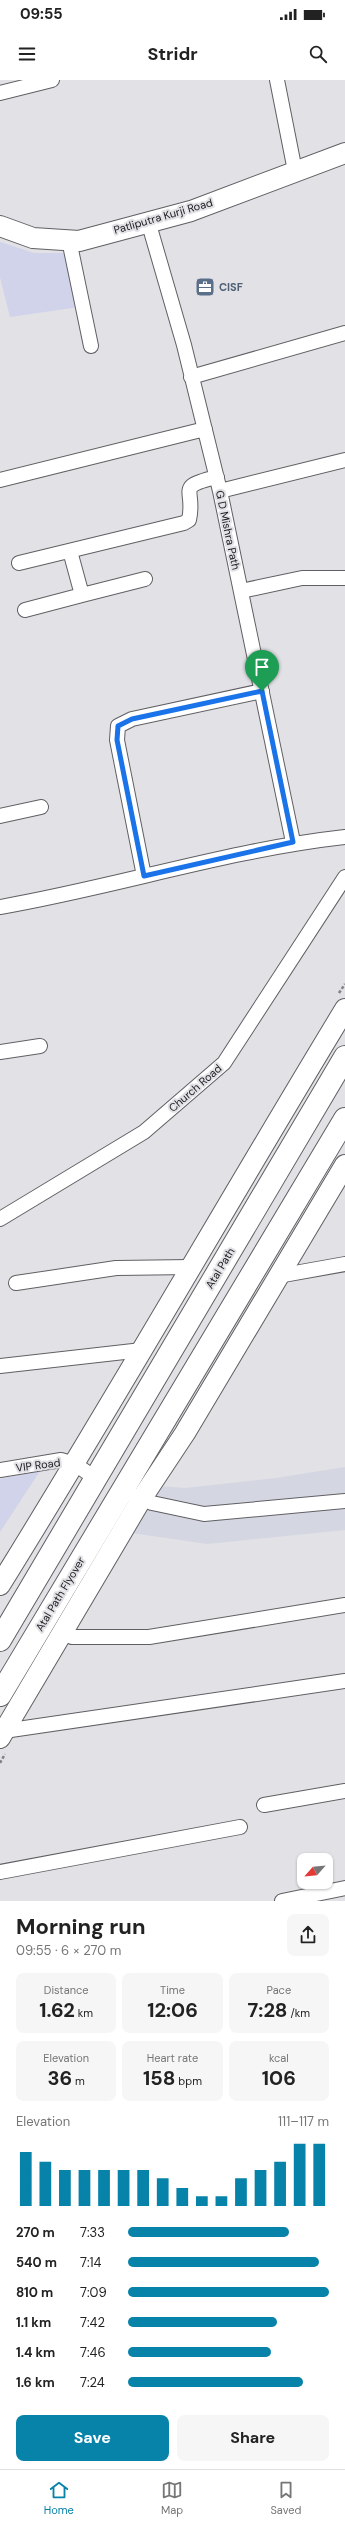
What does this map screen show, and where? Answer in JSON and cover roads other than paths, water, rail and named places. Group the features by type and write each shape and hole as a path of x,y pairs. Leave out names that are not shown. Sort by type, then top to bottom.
{"main road":[{"name":"Atal Path","path":"95,1478 345,1058"},
{"path":"120,1493 345,1119"},
{"path":"0,1640 95,1478"},
{"name":"Atal Path Flyover","path":"0,1695 120,1493"}],"street":[{"path":"0,93 52,80"},
{"path":"277,80 295,171"},
{"name":"Patliputra Kurji Road","path":"0,226 33,238 78,241 148,221 191,211 345,153"},
{"name":"G D Mishra Path","path":"148,221 184,345 218,484 293,842"},
{"path":"69,240 90,346"},
{"path":"191,377 345,333"},
{"path":"0,480 205,429"},
{"path":"20,563 188,520 190,487 194,482 218,484 345,460"},
{"path":"70,551 82,595"},
{"path":"241,591 302,578 345,578"},
{"path":"25,610 145,579"},
{"path":"144,876 117,740 118,726 132,719 262,691"},
{"path":"0,816 41,807"},
{"path":"0,907 66,896 144,876 293,842 345,837"},
{"name":"Church Road","path":"0,1219 144,1132 224,1063 345,877"},
{"path":"0,1585 75,1464 345,1009"},
{"path":"0,1052 40,1046"},
{"path":"2,1735 64,1633 142,1498 185,1433 278,1276 345,1167"},
{"path":"278,1276 345,1264"},
{"path":"16,1283 116,1268 191,1267"},
{"path":"0,1366 142,1350"},
{"name":"VIP Road","path":"0,1470 61,1460 75,1464 95,1478"},
{"path":"120,1493 142,1498 152,1503 204,1514 345,1501"},
{"path":"64,1633 72,1636 150,1637 345,1605"},
{"path":"2,1735 345,1681"},
{"path":"264,1805 345,1791"},
{"path":"0,1872 240,1827"},
{"path":"282,1901 338,1893"}],"place":[{"name":"CISF","path":"205,287"}]}
